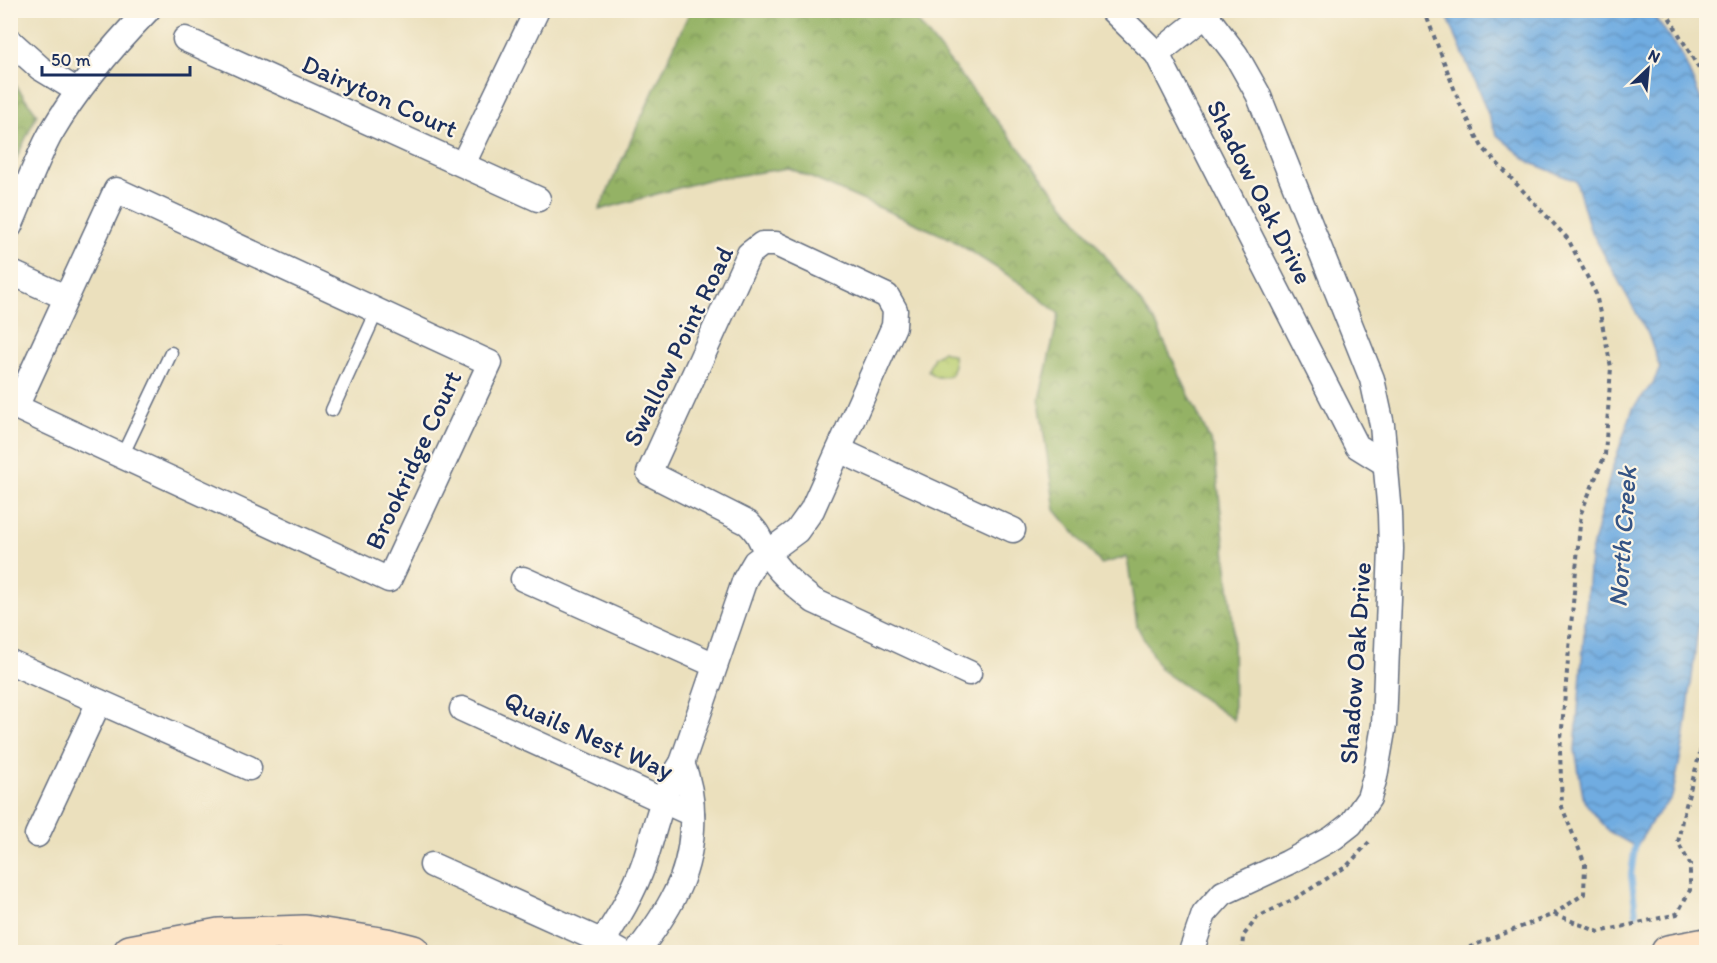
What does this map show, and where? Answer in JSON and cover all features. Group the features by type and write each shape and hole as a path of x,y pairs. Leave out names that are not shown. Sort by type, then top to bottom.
{"street":[{"path":"10,226 51,134 78,91 111,47 148,10"},
{"name":"Dairyton Court","path":"184,39 463,164 537,10"},
{"name":"Shadow Oak Drive","path":"1112,10 1157,54 1357,446 1386,464"},
{"path":"1157,54 1204,13"},
{"name":"Shadow Oak Drive","path":"1191,952 1204,914 1223,893 1333,838 1351,824 1369,798 1376,777 1384,713 1391,549 1382,425 1372,380 1258,94 1236,55 1204,13"},
{"path":"10,41 40,68 78,91"},
{"path":"463,164 538,199"},
{"name":"Brookridge Court","path":"116,190 377,311 490,363 389,580 16,407 116,190"},
{"name":"Swallow Point Road","path":"606,949 633,889 673,776 682,763 745,579 754,562 797,531 812,510 894,326 896,310 887,296 776,244 762,244 749,254 649,473 748,523 760,535 767,552"},
{"path":"10,272 65,297"},
{"path":"839,450 1013,530"},
{"path":"767,552 792,584 814,601 969,673"},
{"path":"523,579 715,665"},
{"path":"10,662 249,768"},
{"path":"37,835 99,702"},
{"name":"Quails Nest Way","path":"462,709 692,814"},
{"path":"637,952 676,892 690,844 692,814 688,776 682,763"},
{"path":"432,865 606,949"},
{"path":"130,952 219,935 305,932 386,945 413,952"},
{"path":"1668,952 1707,945"}],"lane":[{"path":"332,410 377,311"},
{"path":"122,456 171,353"}],"path":[{"path":"1424,10 1460,104 1482,147 1568,239 1596,294 1611,367 1605,455 1581,513 1560,751 1562,807 1585,864 1584,894 1554,914 1457,952"},
{"path":"1665,10 1707,81"},
{"path":"1554,914 1599,932 1677,914 1690,890 1690,864 1678,843 1701,749 1707,663"},
{"path":"1242,952 1243,936 1258,917 1296,898 1347,866 1370,841"}],"green space":[{"path":"690,11 909,11 1097,245 1155,322 1214,449 1233,621 1234,720 1160,669 1137,626 1127,557 1101,564 1055,510 1039,400 1059,314 1022,284 951,239 789,168 707,180 599,210"},
{"path":"10,79 37,114 11,170"},
{"path":"943,351 953,355 954,365 951,375 938,377 928,370 934,357"}],"water":[{"path":"1445,11 1650,11 1680,51 1706,111 1706,592 1699,621 1684,741 1672,797 1654,818 1636,847 1608,831 1584,801 1575,750 1590,557 1611,472 1633,408 1653,383 1660,368 1648,334 1590,229 1576,181 1531,163 1497,135"}],"waterway":[{"name":"North Creek","path":"1636,839 1631,875 1636,913"}]}
